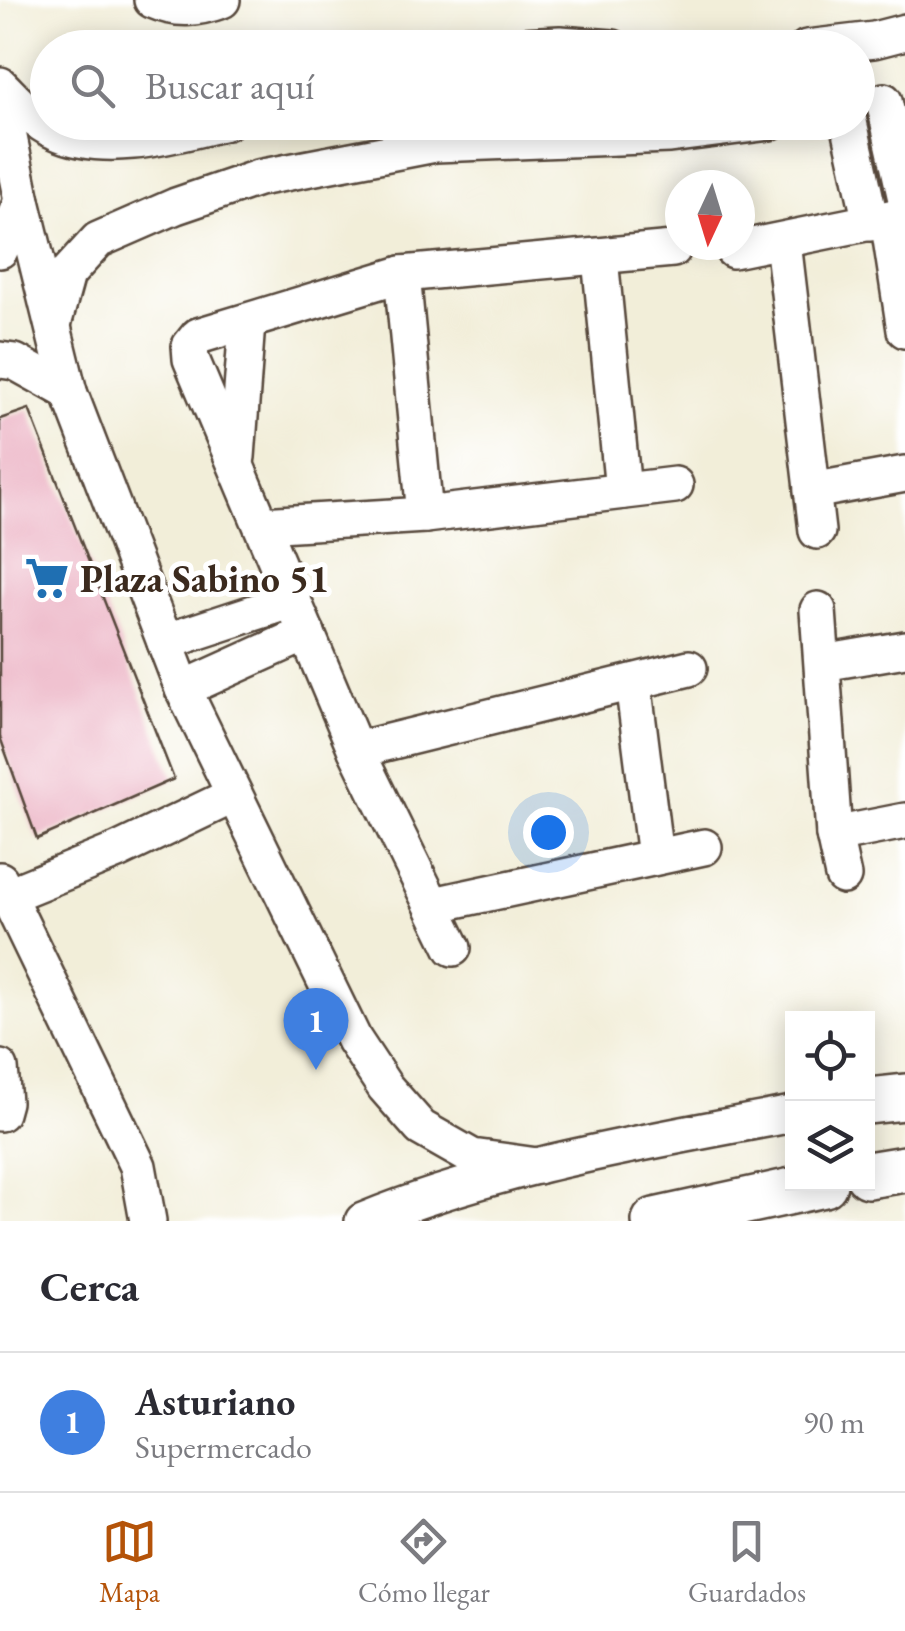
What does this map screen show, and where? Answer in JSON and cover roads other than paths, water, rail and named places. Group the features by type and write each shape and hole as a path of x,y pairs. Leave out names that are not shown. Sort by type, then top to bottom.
{"main road":[{"path":"875,1099 905,1094"},
{"path":"875,1174 905,1168"},
{"path":"656,1221 792,1191"}],"street":[{"path":"152,0 188,9 222,0"},
{"path":"875,40 905,32"},
{"path":"0,85 30,111"},
{"path":"0,93 22,201 70,392 182,689 354,1040 384,1087 421,1128 472,1157 537,1166"},
{"path":"882,101 905,330"},
{"path":"88,140 130,140"},
{"path":"54,322 68,274 98,240 176,206 258,178 417,140"},
{"path":"858,140 892,213"},
{"path":"0,250 22,201"},
{"path":"755,247 892,213"},
{"path":"784,242 817,531"},
{"path":"453,948 356,750 191,359 190,346 198,336 402,274 665,251"},
{"path":"600,258 623,490"},
{"path":"402,274 424,515"},
{"path":"237,465 247,323"},
{"path":"0,360 15,362 70,392"},
{"path":"812,491 905,474"},
{"path":"262,526 424,515 676,485"},
{"path":"165,642 293,600"},
{"path":"818,610 834,834 843,876"},
{"path":"182,689 307,633"},
{"path":"823,663 905,648"},
{"path":"356,750 689,668"},
{"path":"633,682 656,857"},
{"path":"148,1221 138,1166 2,886 116,850 234,795"},
{"path":"834,834 905,820"},
{"path":"433,905 704,847"},
{"path":"0,1068 0,1113"},
{"path":"363,1221 426,1195 537,1166 785,1115"}],"place":[{"name":"Plaza Sabino 51","path":"47,578"},
{"name":"Asturiano","path":"316,1070"}]}
